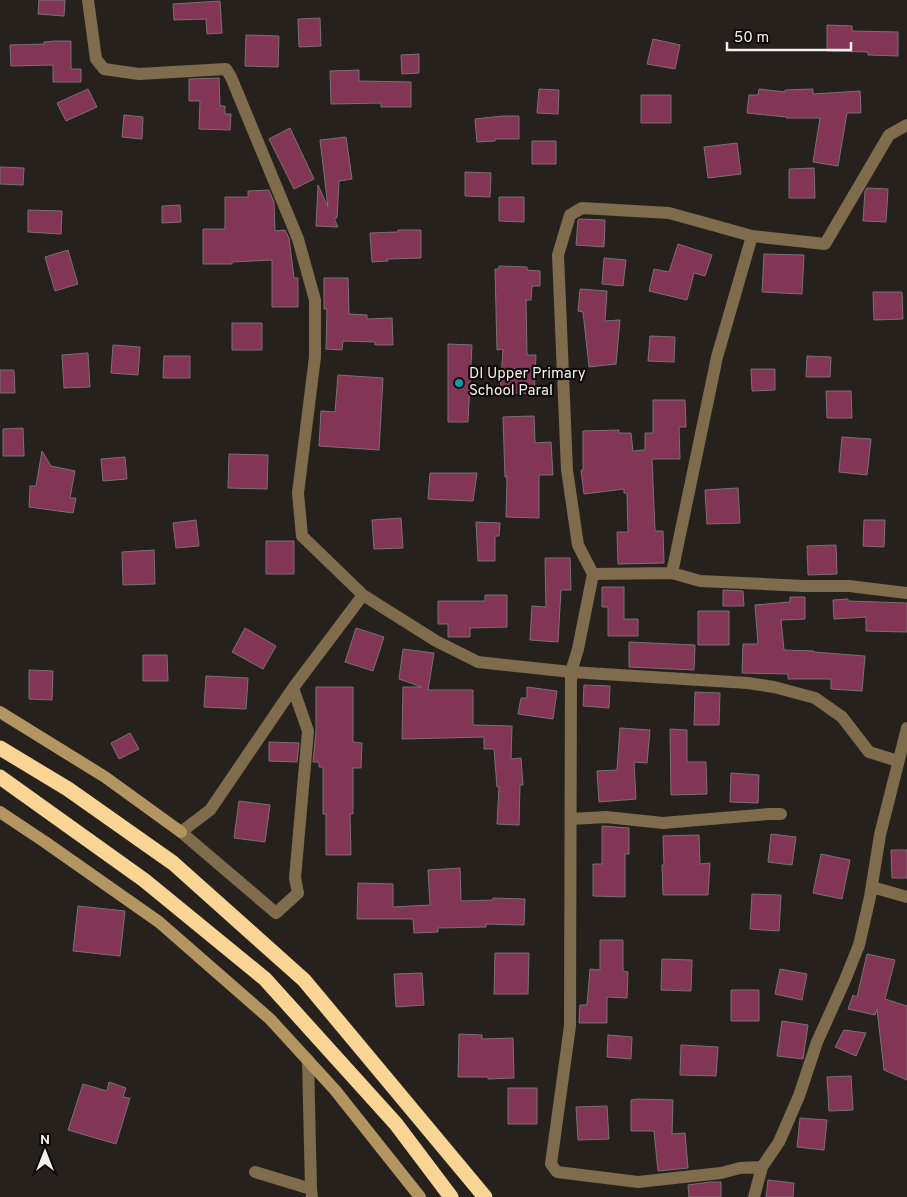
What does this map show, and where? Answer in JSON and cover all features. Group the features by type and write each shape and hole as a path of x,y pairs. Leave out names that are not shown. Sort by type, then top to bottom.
{"highway":[{"path":"0,748 68,789 173,863 304,980 486,1197"},
{"path":"0,777 144,880 265,979 396,1124 451,1197"}],"street":[{"path":"88,0 96,59 104,69 139,74 226,69 231,77 298,239 315,300 315,357 298,493 302,536 363,595 436,641 478,662 571,672 748,683 774,687 815,698 842,717 869,752 898,761"},
{"path":"762,1167 740,1168 721,1173 638,1182 557,1172 551,1164 570,1026 571,672 578,649 593,574 578,545 567,470 558,255 570,215 582,208 669,214 752,236 825,244 889,135 907,125"},
{"path":"672,573 717,357 752,236"},
{"path":"593,574 672,573 700,581 804,586 849,586 907,593"},
{"path":"181,832 210,810 293,688 363,595"},
{"path":"0,712 106,777 181,832 276,912 298,893 295,878 308,731 293,688"},
{"path":"754,1197 762,1167 779,1142 799,1096 817,1042 845,980 858,945 872,888 880,835 907,728"},
{"path":"0,812 159,922 270,1019 335,1090 420,1197"},
{"path":"571,819 606,817 663,822 781,814"},
{"path":"872,888 907,897"},
{"path":"255,1172 311,1193 308,1060"}],"building":[{"path":"39,0 65,0 64,16 38,14"},
{"path":"220,1 222,33 207,34 206,19 174,20 173,4"},
{"path":"320,18 321,46 299,47 298,19"},
{"path":"827,25 852,26 852,31 898,32 898,56 868,55 868,52 827,51"},
{"path":"246,35 279,36 278,67 245,66"},
{"path":"653,39 680,45 675,69 647,64"},
{"path":"71,41 71,69 81,69 81,82 53,82 53,65 11,66 10,45 44,44 44,42"},
{"path":"419,54 419,73 402,74 401,55"},
{"path":"359,70 359,81 411,82 411,107 381,107 381,103 331,104 330,71"},
{"path":"219,78 220,106 225,106 225,114 231,114 230,130 199,129 200,101 189,101 189,79"},
{"path":"88,89 97,107 66,121 57,103"},
{"path":"539,89 559,90 558,114 537,113"},
{"path":"759,89 785,92 785,90 813,89 813,94 860,91 861,113 847,113 838,166 813,162 820,118 786,118 747,113 749,95 758,95"},
{"path":"641,95 671,95 671,123 641,123"},
{"path":"124,115 143,117 142,139 122,137"},
{"path":"519,116 519,139 495,139 495,141 477,142 475,119"},
{"path":"290,128 314,179 294,189 269,139"},
{"path":"346,137 352,179 339,181 337,218 334,218 338,227 316,226 318,185 328,207 320,140"},
{"path":"532,141 556,141 556,164 532,164"},
{"path":"737,143 741,174 708,178 704,147"},
{"path":"0,167 24,168 23,185 0,184"},
{"path":"814,168 815,198 789,198 789,169"},
{"path":"465,172 491,173 490,197 465,196"},
{"path":"867,188 888,189 886,222 863,221 865,191"},
{"path":"269,190 274,202 275,231 285,230 289,238 294,278 298,278 298,307 272,307 272,260 232,262 232,264 203,264 203,229 225,229 225,197 248,197 248,191"},
{"path":"499,197 524,197 524,222 499,221"},
{"path":"180,205 181,222 162,223 162,206"},
{"path":"28,210 62,211 61,234 28,232"},
{"path":"579,219 605,220 604,247 576,245"},
{"path":"398,230 421,230 421,258 387,259 388,261 372,262 370,233 398,232"},
{"path":"678,244 712,255 705,276 694,273 687,300 649,291 654,269 669,272"},
{"path":"68,250 78,284 55,291 45,257"},
{"path":"764,254 804,255 802,294 762,292"},
{"path":"604,258 626,260 623,286 602,284"},
{"path":"499,266 527,267 527,270 540,271 540,286 532,286 531,300 526,300 527,355 536,355 534,394 500,392 503,349 497,350 495,269 499,269"},
{"path":"324,278 348,278 349,314 367,315 367,319 392,318 393,345 375,345 375,342 343,341 342,350 326,349 327,309 324,309"},
{"path":"580,289 607,291 605,321 620,320 616,364 589,367 583,312 578,311"},
{"path":"873,292 902,292 903,319 874,320"},
{"path":"232,323 262,323 262,350 232,350"},
{"path":"650,336 675,337 674,362 648,361"},
{"name":"DI Upper Primary School Paral","path":"448,344 472,345 468,422 448,422"},
{"path":"113,345 140,347 138,375 111,373"},
{"path":"88,353 90,387 64,388 62,355"},
{"path":"164,356 190,356 190,378 163,378"},
{"path":"807,356 831,357 830,377 806,377"},
{"path":"751,369 775,369 775,390 752,391"},
{"path":"0,370 14,370 15,393 0,393"},
{"path":"338,375 383,378 379,450 319,446 321,411 335,412"},
{"path":"826,391 851,391 852,418 827,418"},
{"path":"653,400 685,400 686,427 679,427 680,459 652,459 655,531 663,531 664,563 618,564 617,532 628,532 627,493 624,493 624,489 584,494 581,470 583,470 583,431 619,430 619,433 631,433 633,451 645,450 645,433 653,433"},
{"path":"534,416 535,443 551,442 553,475 539,475 539,518 506,517 507,477 505,477 503,417"},
{"path":"23,428 24,456 3,456 3,429"},
{"path":"842,437 871,439 867,475 839,472"},
{"path":"42,451 51,466 75,471 70,498 76,498 73,513 29,507 30,486 36,486"},
{"path":"229,454 268,455 267,489 228,488"},
{"path":"125,457 127,479 103,481 101,459"},
{"path":"430,473 477,473 473,501 428,499"},
{"path":"738,488 740,523 707,524 705,490"},
{"path":"401,518 403,548 374,549 372,520"},
{"path":"196,520 199,546 176,548 173,523"},
{"path":"864,520 885,520 884,547 863,546"},
{"path":"476,522 500,523 499,536 495,536 495,561 478,561"},
{"path":"266,541 294,541 294,574 266,574"},
{"path":"836,545 837,574 808,575 807,546"},
{"path":"154,550 155,584 123,585 122,552"},
{"path":"545,558 570,558 571,590 561,590 558,642 530,640 532,606 546,607"},
{"path":"602,587 624,587 624,619 638,619 638,636 608,636 608,607 602,607"},
{"path":"723,590 743,591 744,606 723,606"},
{"path":"485,595 507,595 507,627 470,628 470,637 448,637 448,624 438,624 438,601 485,601"},
{"path":"790,597 805,597 805,619 781,620 784,650 865,656 862,691 831,689 831,679 788,679 788,674 742,673 743,644 758,644 755,605 790,602"},
{"path":"848,599 848,601 907,603 907,632 866,631 866,617 834,619 833,600"},
{"path":"698,611 729,611 729,645 698,645"},
{"path":"245,628 276,646 263,669 232,652"},
{"path":"356,628 384,637 373,671 345,662"},
{"path":"629,642 695,645 694,670 629,667"},
{"path":"403,649 434,653 428,690 473,690 473,725 512,726 511,759 521,758 523,785 520,785 519,825 497,824 499,787 497,787 494,749 484,749 484,737 402,739 403,687 422,687 399,679"},
{"path":"143,655 167,655 168,681 143,681"},
{"path":"29,670 53,671 52,700 29,699"},
{"path":"206,676 248,678 246,709 204,707"},
{"path":"584,685 610,686 609,708 583,706"},
{"path":"316,687 353,687 353,742 362,743 361,768 353,768 353,814 350,814 351,855 326,855 326,814 323,814 323,767 319,767 319,762 313,762 316,732"},
{"path":"527,687 557,691 553,719 518,714 521,698 527,698"},
{"path":"695,692 720,693 719,725 694,725"},
{"path":"620,728 650,730 647,763 634,762 636,799 599,802 597,771 617,770"},
{"path":"670,729 687,730 687,762 706,762 707,794 671,795"},
{"path":"130,733 139,749 119,759 111,743"},
{"path":"269,742 299,743 297,762 269,761"},
{"path":"731,773 759,775 758,803 730,802"},
{"path":"239,801 270,805 265,842 234,838"},
{"path":"602,826 629,828 629,854 625,854 625,897 593,896 593,864 602,864"},
{"path":"771,834 796,837 792,865 768,862"},
{"path":"699,835 700,864 710,863 708,895 663,895 663,836"},
{"path":"891,850 907,850 907,878 892,878"},
{"path":"821,854 850,860 842,899 813,893"},
{"path":"460,868 461,901 493,900 493,898 525,899 524,925 486,924 486,927 438,928 438,932 414,933 413,919 357,919 358,883 393,884 393,907 430,905 428,870"},
{"path":"752,894 781,895 779,931 750,929"},
{"path":"78,906 125,911 120,956 73,951"},
{"path":"600,940 623,940 623,971 628,972 627,998 607,997 607,1023 579,1023 580,1005 587,1005 590,969 600,970"},
{"path":"495,953 529,953 528,994 494,994"},
{"path":"867,954 895,960 885,999 907,1006 907,1080 884,1070 877,1009 875,1015 848,1009 853,995 857,997"},
{"path":"662,959 692,960 691,991 661,990"},
{"path":"780,969 807,974 802,1000 775,994"},
{"path":"422,973 424,1005 396,1007 394,974"},
{"path":"731,990 759,990 759,1021 731,1021"},
{"path":"782,1021 808,1025 803,1059 777,1056"},
{"path":"844,1030 866,1033 856,1056 835,1047"},
{"path":"459,1034 482,1035 482,1039 513,1038 514,1078 458,1077"},
{"path":"608,1035 632,1037 631,1059 607,1057"},
{"path":"681,1045 718,1047 716,1076 680,1075"},
{"path":"851,1076 853,1110 829,1111 827,1077"},
{"path":"109,1082 126,1088 123,1097 130,1098 116,1144 68,1130 83,1084 107,1091"},
{"path":"508,1088 537,1088 537,1124 508,1124"},
{"path":"631,1100 673,1100 672,1134 685,1133 688,1168 658,1171 654,1131 631,1131"},
{"path":"607,1106 609,1139 578,1140 576,1107"},
{"path":"800,1118 827,1120 824,1150 797,1147"},
{"path":"768,1180 794,1183 793,1197 766,1197"},
{"path":"721,1182 721,1197 689,1197 688,1185"}],"place":[{"name":"DI Upper Primary School Paral","path":"459,383"}]}
